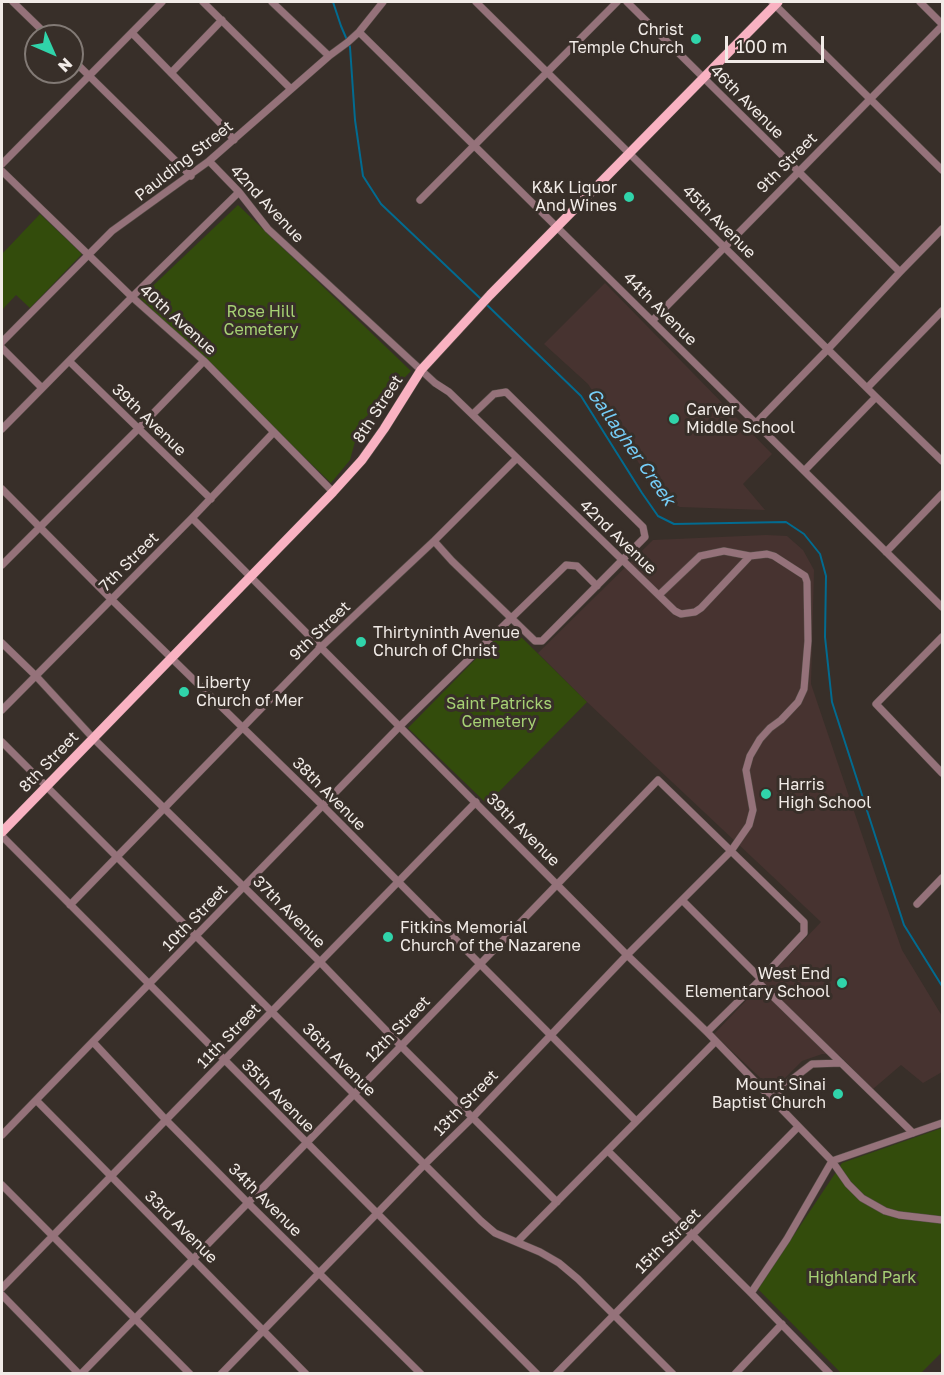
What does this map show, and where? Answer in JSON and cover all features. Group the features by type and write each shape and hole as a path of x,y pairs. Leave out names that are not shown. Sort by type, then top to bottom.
{"main road":[{"name":"8th Street","path":"2,834 333,492 362,460 421,370 490,295 775,2"}],"street":[{"path":"12,2 35,24"},
{"path":"2,164 162,2"},
{"path":"203,2 291,89"},
{"path":"272,2 329,56"},
{"name":"Paulding Street","path":"2,342 112,231 209,162 341,48 383,2"},
{"name":"45th Avenue","path":"476,2 942,461"},
{"path":"420,200 617,2"},
{"name":"46th Avenue","path":"627,2 900,272"},
{"path":"775,2 942,170"},
{"path":"920,2 942,25"},
{"path":"171,74 222,20"},
{"name":"9th Street","path":"653,320 942,25"},
{"name":"42nd Avenue","path":"132,33 234,140"},
{"name":"44th Avenue","path":"356,34 474,145 653,320 942,607"},
{"path":"84,70 191,176"},
{"name":"42nd Avenue","path":"209,162 239,192 268,229 435,383 449,392 473,414 675,611 681,614 695,612 701,608 750,556"},
{"name":"40th Avenue","path":"2,171 132,297 204,361 333,492"},
{"path":"2,429 239,192"},
{"path":"756,423 942,229"},
{"path":"867,388 942,312"},
{"path":"2,348 42,388"},
{"name":"39th Avenue","path":"69,361 211,499"},
{"path":"2,565 204,361"},
{"path":"434,541 535,641 542,641 645,537 643,527 506,392 494,394 473,414"},
{"path":"805,470 876,397"},
{"name":"7th Street","path":"2,710 211,499 274,432"},
{"name":"9th Street","path":"70,904 321,647 434,541 517,458"},
{"name":"38th Avenue","path":"2,489 323,806 636,1121"},
{"path":"886,552 942,494"},
{"name":"39th Avenue","path":"192,518 627,955 707,1032 832,1161 848,1184 862,1198 872,1205 899,1215 942,1220"},
{"path":"659,596 700,556 724,551 750,556 762,554 774,556 805,576 807,582 808,641 804,689 798,702 760,739 750,756 746,770 753,810 748,825 731,851 804,922 804,933 707,1032"},
{"name":"10th Street","path":"2,1135 400,726 567,565 577,566 597,586"},
{"path":"942,637 876,704 942,773"},
{"name":"37th Avenue","path":"2,643 93,738 320,962 557,1202"},
{"name":"36th Avenue","path":"2,742 424,1165 495,1233 540,1252 559,1263 614,1314 673,1374"},
{"name":"12th Street","path":"80,1374 658,780 731,851"},
{"name":"11th Street","path":"2,1288 476,802"},
{"name":"35th Avenue","path":"2,834 148,985 537,1374"},
{"name":"13th Street","path":"221,1374 473,1117 627,955 731,851"},
{"path":"918,904 942,878"},
{"path":"682,900 841,1063 913,1133"},
{"name":"34th Avenue","path":"93,1042 248,1203 421,1374"},
{"path":"517,1242 715,1042"},
{"path":"772,1099 812,1064 841,1063"},
{"name":"33rd Avenue","path":"36,1100 306,1374"},
{"path":"751,1293 787,1239 832,1161 942,1123"},
{"name":"15th Street","path":"556,1374 798,1127"},
{"path":"608,1151 830,1374"},
{"path":"2,1185 190,1374"},
{"path":"2,1295 80,1374"},
{"path":"735,1374 782,1324"}],"shaded area":[{"name":"Carver Middle School","path":"605,283 772,454 743,484 765,510 680,507 660,496 588,384 544,344"},
{"name":"Harris High School","path":"787,536 803,550 814,570 811,684 902,950 942,1016 942,1072 923,1083 901,1065 873,1089 839,1055 822,1054 802,1061 773,1090 714,1034 821,922 538,653 653,540"}],"green space":[{"name":"Rose Hill Cemetery","path":"238,205 411,371 360,423 350,460 331,483 140,298"},
{"path":"40,214 82,254 30,308 16,295 2,310 2,254"},
{"name":"Saint Patricks Cemetery","path":"509,625 587,702 487,804 408,728"},
{"name":"Highland Park","path":"942,1128 942,1352 921,1373 841,1373 758,1289 842,1163"}],"waterway":[{"name":"Gallagher Creek","path":"333,2 350,47 355,120 363,176 381,204 482,300"},
{"name":"Gallagher Creek","path":"486,304 581,396 658,516 674,524 786,522 804,534 820,554 826,576 825,637 832,702 904,925 942,986"}],"place":[{"name":"Christ Temple Church","path":"696,39"},
{"name":"K&K Liquor And Wines","path":"629,197"},
{"name":"Carver Middle School","path":"674,419"},
{"name":"Thirtyninth Avenue Church of Christ","path":"361,642"},
{"name":"Liberty Church of Mer","path":"184,692"},
{"name":"Harris High School","path":"766,794"},
{"name":"Fitkins Memorial Church of the Nazarene","path":"388,937"},
{"name":"West End Elementary School","path":"842,983"},
{"name":"Mount Sinai Baptist Church","path":"838,1094"}]}
